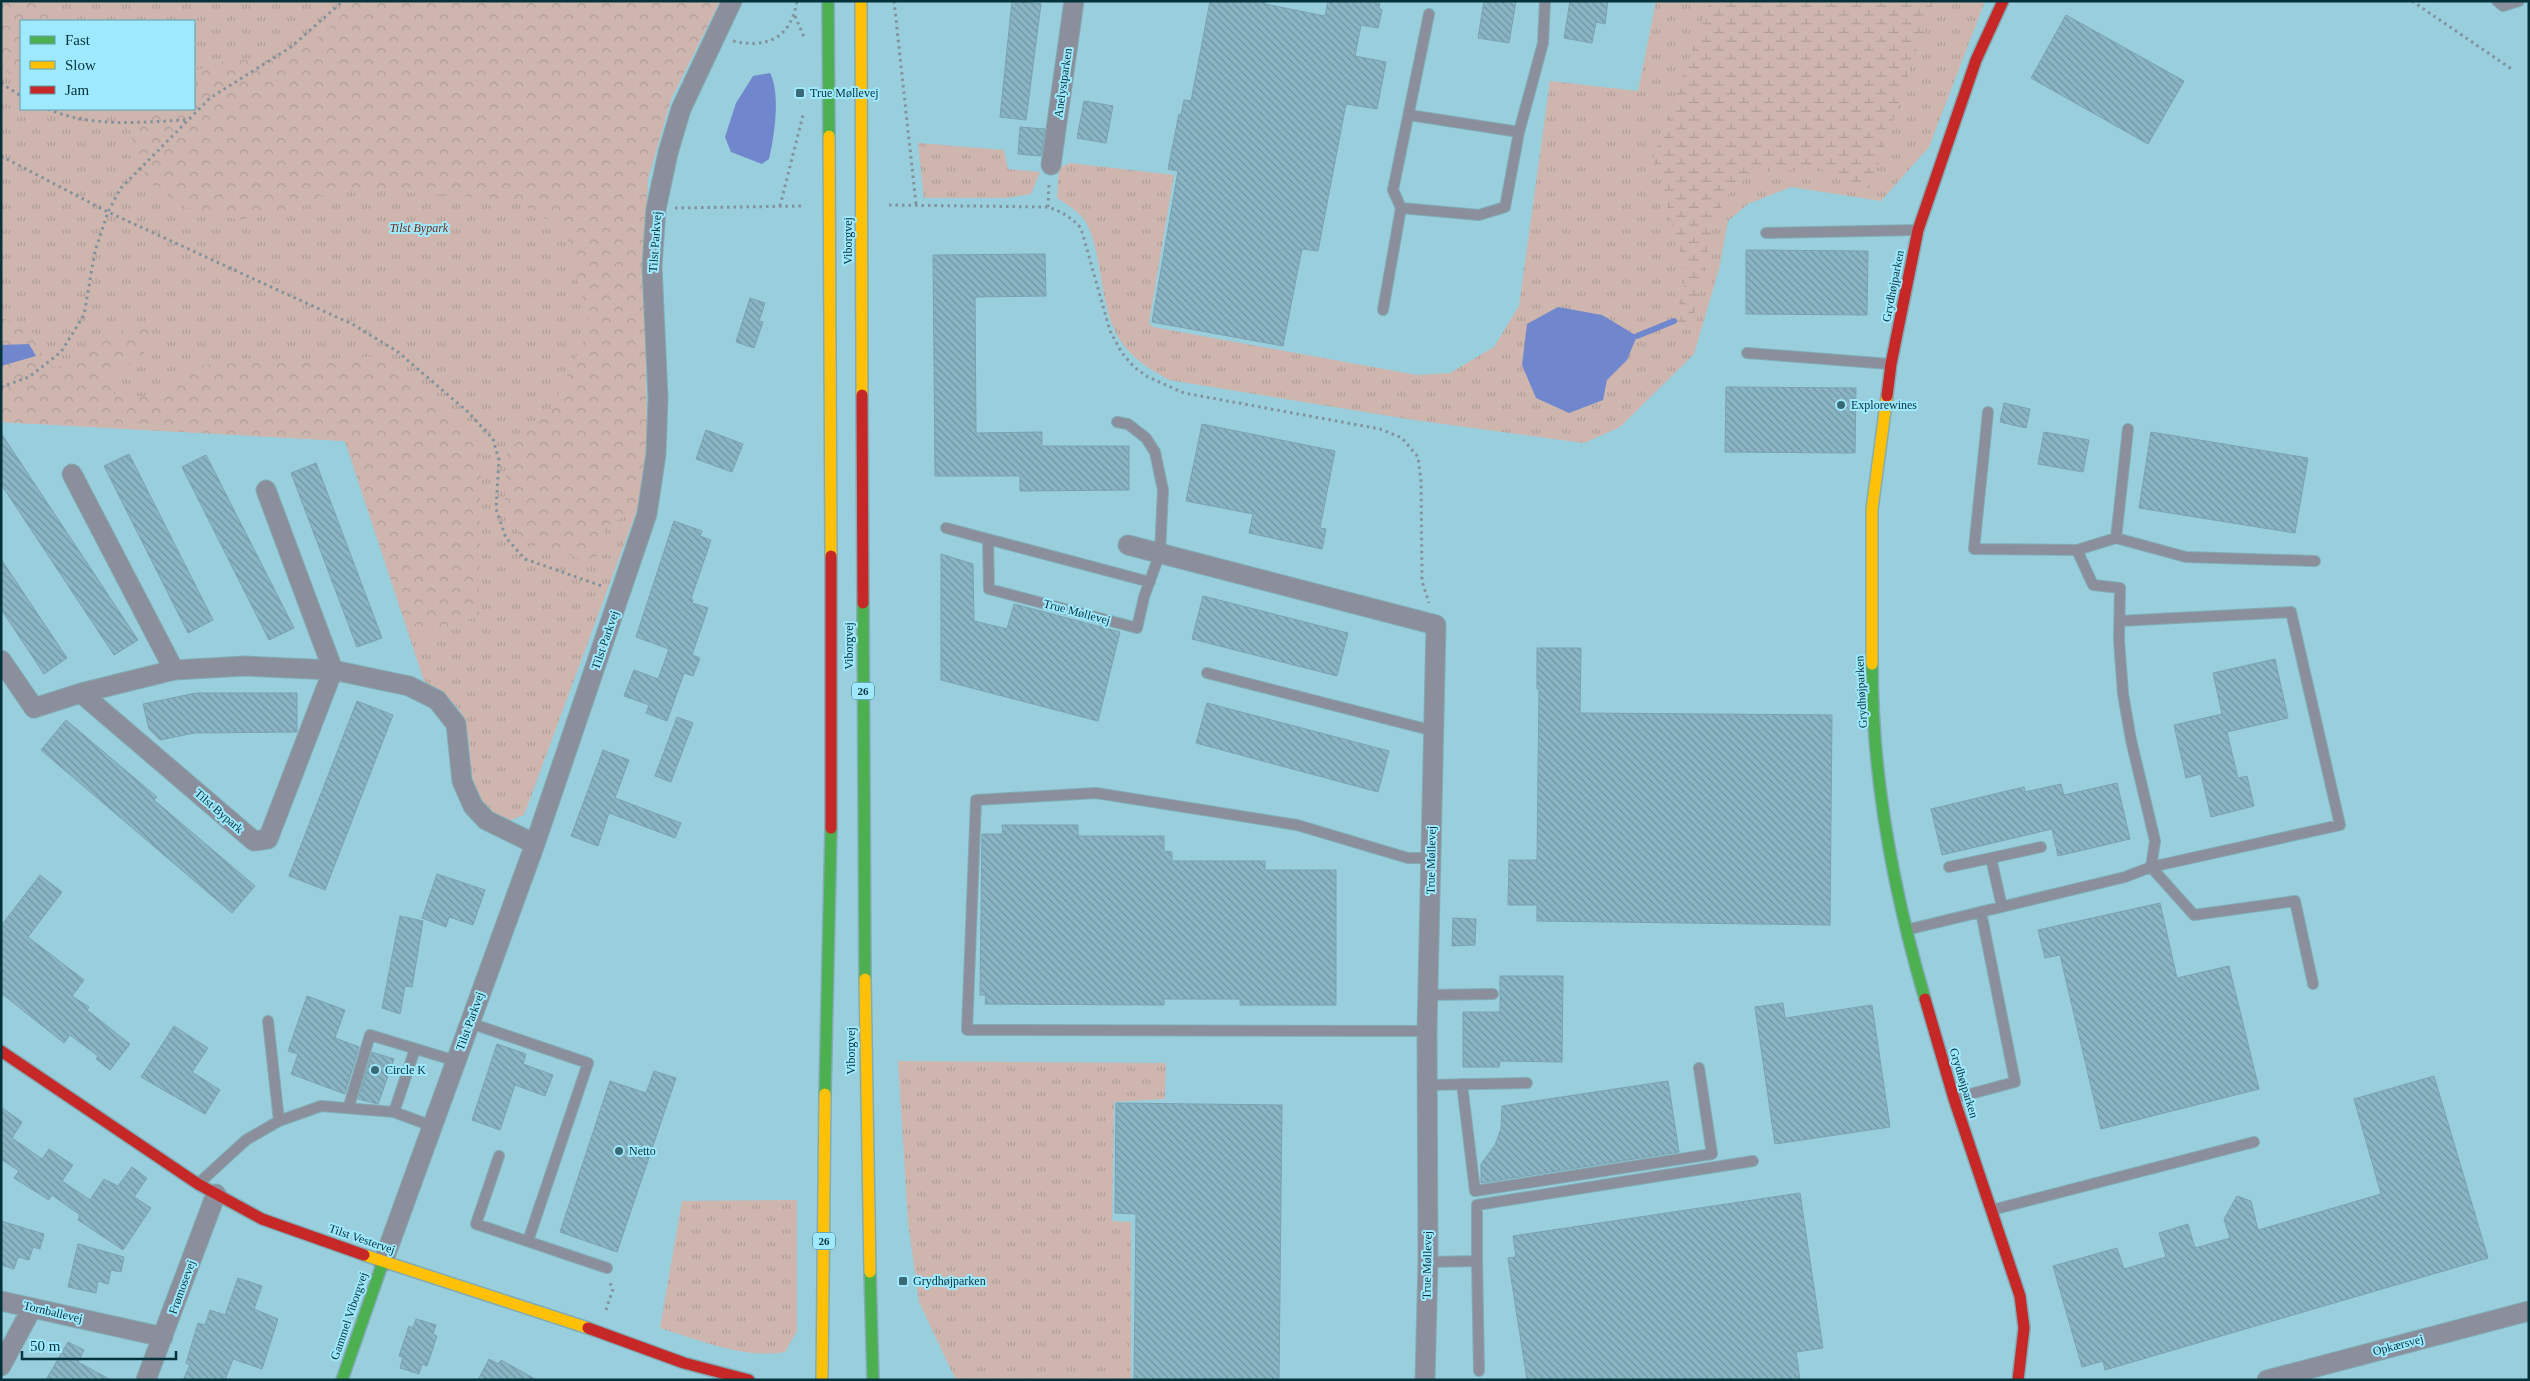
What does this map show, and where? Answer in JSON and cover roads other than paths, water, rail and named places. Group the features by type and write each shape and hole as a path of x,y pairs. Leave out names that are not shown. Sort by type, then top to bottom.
{"main road":[{"name":"Viborgvej","path":"822,1380 826,987 832,787 828,1"},
{"name":"Viborgvej","path":"861,1 865,1072 873,1380"},
{"name":"Grydhøjparken","path":"2003,1 1976,60 1918,230 1891,364 1872,509 1872,676 1882,802 1905,930 1954,1099 2020,1296 2024,1328 2018,1380"},
{"name":"Tilst Vestervej","path":"1,1051 198,1184 262,1219 382,1262 599,1332 684,1363 749,1380"},
{"name":"Gammel Viborgvej","path":"342,1380 382,1262"}],"street":[{"name":"Tilst Parkvej","path":"382,1262 535,844 647,514 656,454 658,398 652,266 656,209 668,153 681,109 732,1"},
{"name":"Anelystparken","path":"1050,171 1074,1"},
{"path":"72,474 174,670"},
{"path":"266,490 333,670"},
{"path":"1128,545 1160,553"},
{"name":"True Møllevej","path":"1160,553 1436,625 1427,1031 1428,1262 1425,1380"},
{"path":"1,660 34,708 80,693 174,670 245,666 333,670 409,686 437,700 456,724 462,781 473,806 486,820 535,844"},
{"name":"Tilst Bypark","path":"80,693 254,841 268,838 333,670"},
{"name":"Frømosevej","path":"146,1380 216,1194"},
{"name":"Tornballevej","path":"1,1301 163,1337"},
{"path":"1,1366 32,1308"},
{"name":"Opkærsvej","path":"2267,1380 2529,1311"}],"lane":[{"path":"1401,208 1479,215 1504,207 1519,132 1544,43 1545,1"},
{"path":"2497,1 2503,6 2519,1"},
{"path":"1383,310 1401,208 1393,190 1428,14"},
{"path":"1409,115 1519,132"},
{"path":"1766,233 1918,230"},
{"path":"1747,353 1891,364"},
{"path":"1988,412 1974,549 2077,550 2116,538 2186,557 2315,561"},
{"name":"True Møllevej","path":"988,539 989,589 1137,628 1160,553 1163,490 1157,460 1146,438 1128,424 1117,422"},
{"path":"2116,538 2128,429"},
{"path":"946,528 1150,582"},
{"path":"2077,550 2093,585 2120,588 2124,694 2132,740 2155,841 2151,867"},
{"path":"1905,930 2125,877 2151,867 2340,825 2291,612 2120,621"},
{"path":"1207,673 1434,731"},
{"path":"1427,1031 968,1030 976,800 1096,793 1297,825 1408,858 1431,858"},
{"path":"1949,868 2041,848"},
{"path":"1991,858 2002,907"},
{"path":"2151,867 2194,915 2295,901 2313,984"},
{"path":"1954,1099 2015,1082 1981,912"},
{"path":"1428,995 1493,994"},
{"path":"268,1021 279,1121"},
{"path":"470,1023 588,1063 528,1241"},
{"path":"349,1106 370,1035 456,1061"},
{"path":"394,1112 415,1048"},
{"path":"1462,1084 1475,1191 1712,1154 1699,1068"},
{"path":"1427,1085 1527,1083"},
{"path":"198,1184 246,1140 279,1121 321,1106 349,1106 394,1112 432,1126"},
{"path":"1991,1210 2254,1142"},
{"path":"499,1156 476,1224 607,1268"},
{"path":"1480,1371 1477,1205 1753,1161"},
{"path":"1428,1262 1477,1261"}],"water":[{"path":"770,73 775,92 776,116 769,159 762,164 731,152 725,137 736,103 753,76"},
{"path":"1558,307 1602,315 1637,336 1627,360 1607,380 1603,400 1569,413 1536,398 1522,365 1527,324"},
{"path":"29,344 36,356 1,366 1,345"}],"waterway":[{"path":"1637,336 1674,321"}],"place":[{"name":"True Møllevej","path":"800,93"},
{"name":"Explorewines","path":"1841,405"},
{"name":"Circle K","path":"375,1070"},
{"name":"Netto","path":"619,1151"},
{"name":"Grydhøjparken","path":"903,1281"}]}
